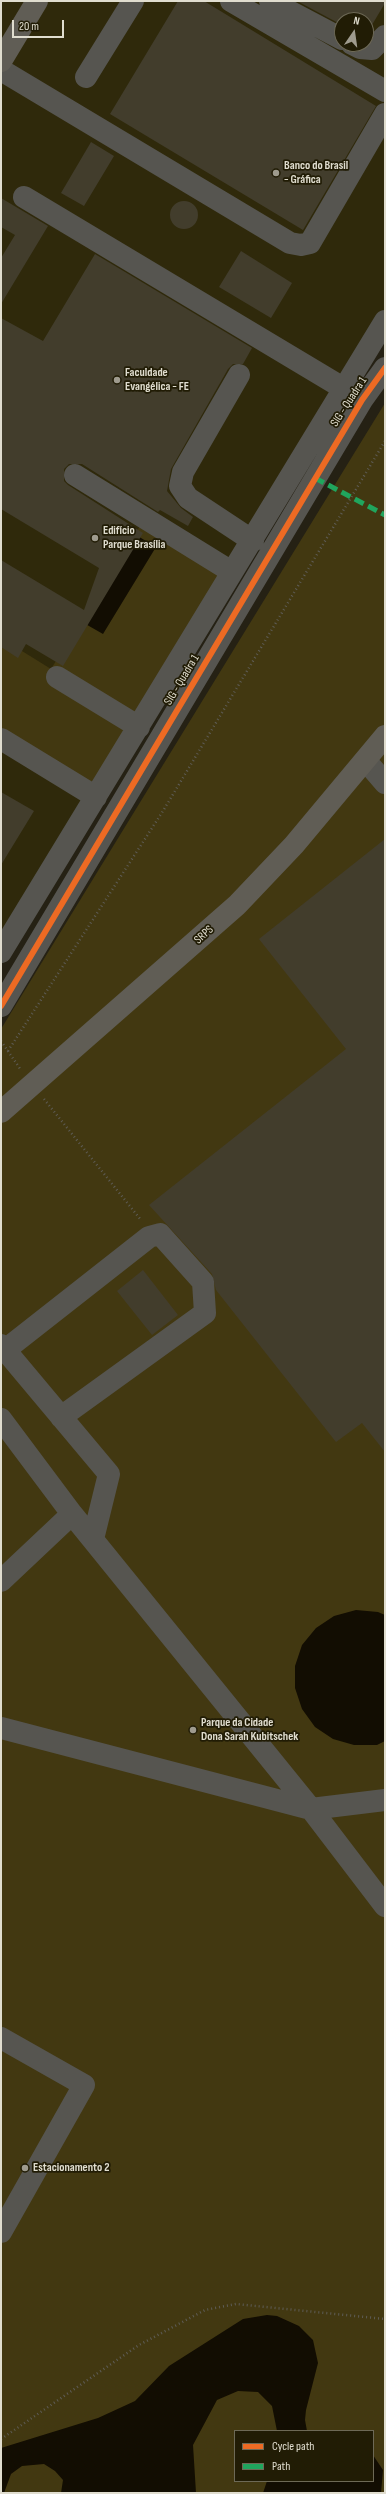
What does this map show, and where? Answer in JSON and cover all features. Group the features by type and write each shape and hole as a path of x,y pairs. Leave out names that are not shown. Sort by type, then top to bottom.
{"main road":[{"path":"1,61 37,1"},
{"name":"SRPS","path":"1,1112 236,905 294,845 366,761 385,736"}],"street":[{"path":"86,77 133,1"},
{"path":"231,1 385,91"},
{"path":"270,1 334,35"},
{"path":"374,47 385,36"},
{"path":"1,70 290,243 301,245 310,243 385,114"},
{"path":"24,197 343,388"},
{"name":"SIG - Quadra 1","path":"2,948 139,727 232,572 253,541 343,388 385,321"},
{"name":"SIG - Quadra 1","path":"1,1006 342,433 385,368"},
{"path":"239,375 183,472 180,486 188,498 253,541"},
{"path":"75,475 232,572"},
{"path":"57,677 139,727"},
{"path":"1,739 96,797"},
{"path":"366,761 385,783"},
{"path":"62,1417 205,1313 203,1282 160,1234 149,1236 3,1347 109,1474 93,1539"},
{"path":"1,1419 72,1514 311,1809 385,1906"},
{"path":"1,1581 72,1514"},
{"path":"1,1728 311,1809 385,1800"},
{"path":"1,2038 84,2086 1,2232"}],"path":[{"path":"8,1051 163,811 385,441"},
{"path":"1,1040 32,1084 154,1236"},
{"path":"1,2439 139,2345 205,2310 236,2304 385,2319"}],"shaded area":[{"path":"1,1 385,1 385,316 1,951"},
{"name":"Parque da Cidade Dona Sarah Kubitschek","path":"385,403 385,2493 1,2493 1,1029"},
{"path":"143,521 225,572 92,786 1,731 1,638 51,669"},
{"path":"136,535 156,547 103,634 82,622"},
{"path":"356,1610 378,1612 385,1615 385,1741 377,1745 354,1745 333,1739 315,1727 302,1709 295,1688 295,1666 302,1645 316,1628 334,1616"},
{"path":"267,2315 277,2316 299,2326 313,2340 318,2363 306,2410 305,2420 307,2430 277,2430 272,2406 258,2392 238,2391 217,2400 193,2445 196,2493 61,2493 63,2480 55,2471 44,2464 22,2466 11,2474 4,2493 1,2493 1,2448 98,2418 135,2401 169,2366 243,2319"},
{"path":"374,2456 383,2470 381,2493 263,2493 267,2482 374,2482"}],"building":[{"name":"Banco do Brasil - Gráfica","path":"178,1 204,1 376,106 303,230 110,114"},
{"path":"297,1 385,1 374,22 374,12 334,12 334,21"},
{"path":"91,142 114,156 84,206 61,193"},
{"path":"1,198 48,226 1,304 1,258 15,235 1,227"},
{"path":"184,201 194,205 198,215 194,225 184,229 174,225 170,215 174,205"},
{"path":"241,251 292,283 271,318 219,287"},
{"name":"Faculdade Evangélica - FE","path":"95,254 252,348 243,364 233,364 228,369 171,469 167,491 181,508 193,517 188,526 160,510 158,512 82,464 69,464 64,469 64,481 68,485 143,533 63,666 26,644 18,658 1,647 1,560 84,610 99,568 1,509 1,318 43,341"},
{"path":"1,792 34,811 1,865"},
{"path":"385,839 385,1452 362,1423 336,1442 216,1290 212,1274 149,1205 346,1049 259,939"},
{"path":"143,1270 178,1315 152,1335 117,1291"}],"marked path":[{"path":"315,478 385,515"}],"cycle path":[{"path":"1,1006 362,400 385,368"}],"place":[{"name":"Banco do Brasil - Gráfica","path":"276,173"},
{"name":"Faculdade Evangélica - FE","path":"117,380"},
{"name":"Edifício Parque Brasília","path":"95,538"},
{"name":"Parque da Cidade Dona Sarah Kubitschek","path":"193,1730"},
{"name":"Estacionamento 2","path":"25,2168"}]}
